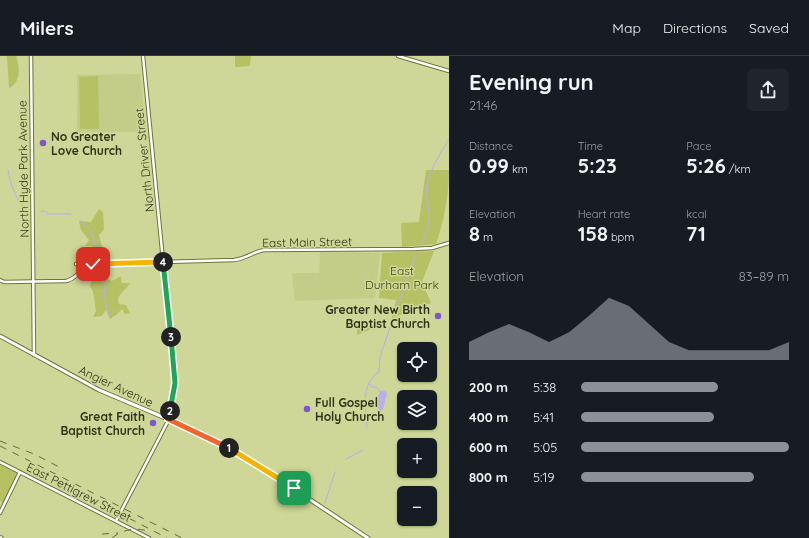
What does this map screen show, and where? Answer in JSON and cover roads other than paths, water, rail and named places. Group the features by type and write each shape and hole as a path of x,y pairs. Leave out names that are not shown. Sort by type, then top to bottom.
{"main road":[{"name":"Angier Avenue","path":"0,336 99,390 168,419 246,457 368,538"}],"street":[{"name":"North Hyde Park Avenue","path":"31,56 34,355"},
{"name":"North Driver Street","path":"116,521 168,419 175,387 143,56"},
{"path":"398,56 449,71"},
{"name":"East Main Street","path":"76,264 238,260 265,250 414,249 432,248 449,243"},
{"name":"East Main Street","path":"0,280 4,282 34,282 70,280 84,267 95,264"},
{"name":"East Pettigrew Street","path":"0,462 149,538"},
{"path":"0,513 20,472"}],"waterway":[{"path":"421,245 429,220 429,210 426,196 427,186 434,165 449,139"},
{"path":"8,170 14,192 19,202 26,210"},
{"path":"41,212 45,211 48,214 71,214"},
{"path":"82,222 90,229 102,261"},
{"path":"393,318 416,255"},
{"path":"103,267 105,300 110,318"},
{"path":"367,428 365,405 367,390 369,383 379,372 380,357 390,327"},
{"path":"370,384 372,387 377,387 380,392"},
{"path":"346,459 363,450"},
{"path":"325,503 335,472"}],"railway":[{"path":"0,441 34,454 61,468"},
{"path":"0,446 182,538"},
{"path":"61,483 95,503"},
{"path":"92,499 167,538"},
{"path":"112,538 129,530 138,529 147,531"},
{"path":"102,534 118,533"}],"place":[{"name":"No Greater Love Church","path":"43,143"},
{"name":"Greater New Birth Baptist Church","path":"438,316"},
{"name":"Full Gospel Holy Church","path":"307,409"},
{"name":"Great Faith Baptist Church","path":"153,423"}],"park label":[{"name":"East Durham Park","path":"402,277"}]}
